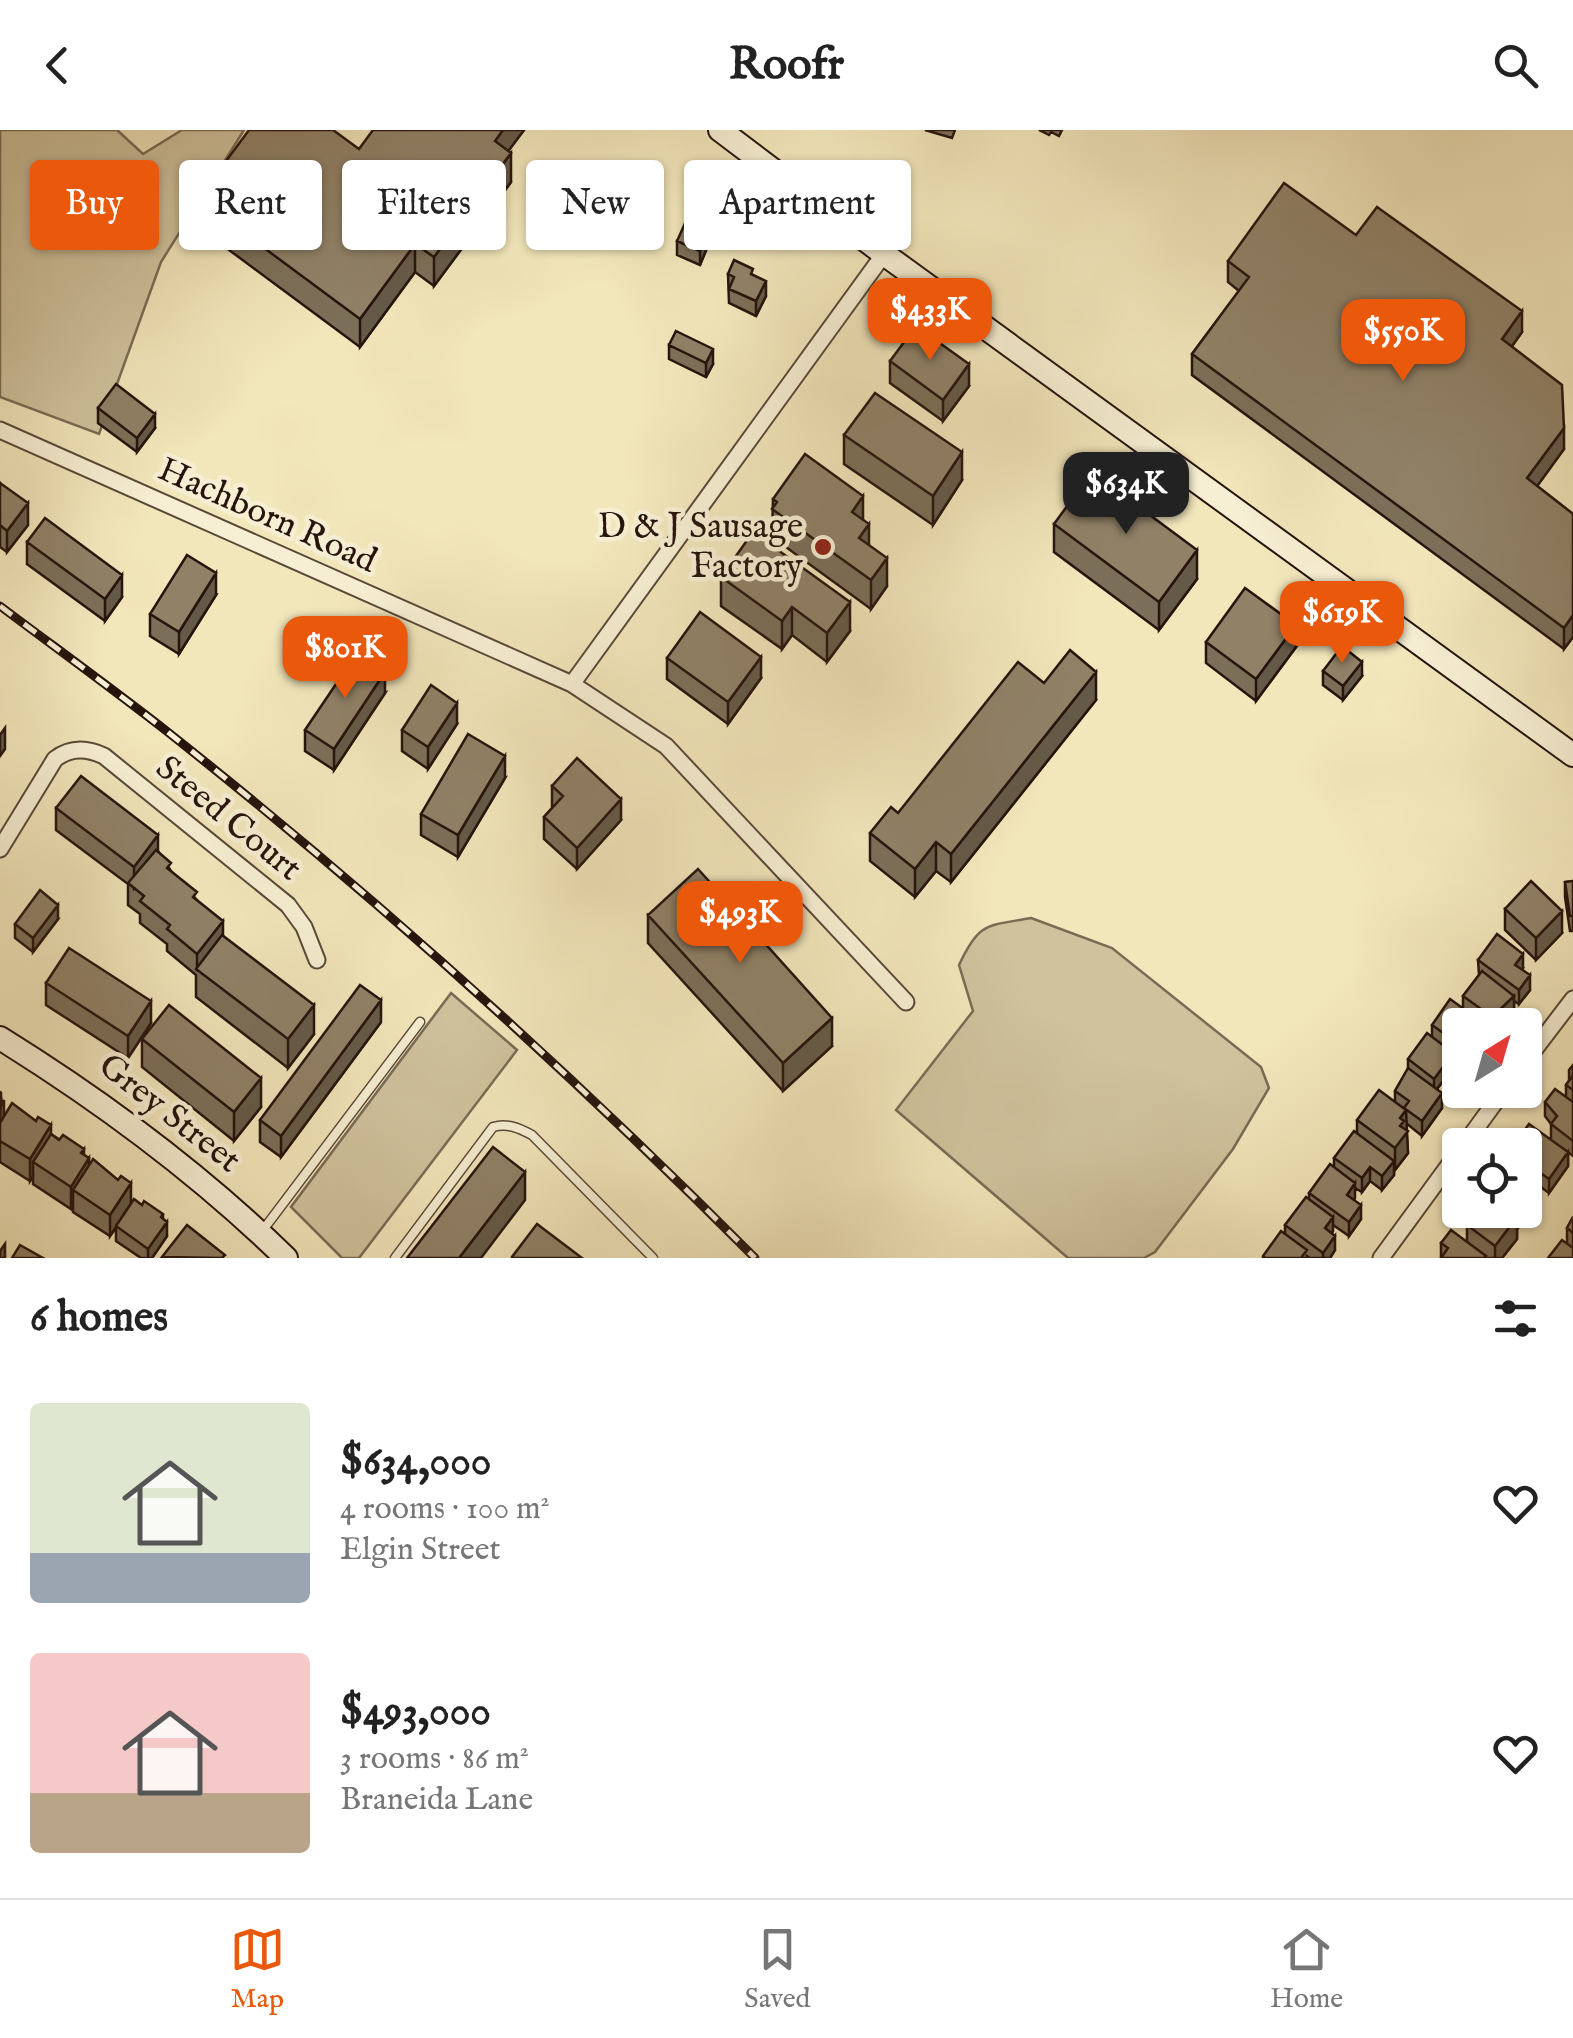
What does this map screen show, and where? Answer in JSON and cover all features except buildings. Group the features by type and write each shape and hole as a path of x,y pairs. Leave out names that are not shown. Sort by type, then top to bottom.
{"main road":[{"path":"720,130 884,254 1573,755"},
{"name":"Grey Street","path":"0,1038 122,1118 286,1258"}],"street":[{"path":"572,684 884,254"},
{"name":"Hachborn Road","path":"0,430 572,684 666,746 906,1002"},
{"name":"Steed Court","path":"0,849 43,774 65,752 93,751 288,905 304,927 317,960"},
{"path":"1542,1040 1573,1000"},
{"path":"1381,1258 1442,1175"}],"lane":[{"path":"261,1234 420,1022"},
{"path":"395,1258 493,1127 502,1124 532,1135 653,1258"}],"shaded area":[{"path":"0,130 117,130 143,154 182,130 244,130 225,160 179,160 179,233 161,262 99,434 0,397"},
{"path":"1031,918 1112,948 1261,1067 1269,1088 1233,1149 1155,1252 1144,1258 1068,1258 896,1110 973,1011 959,965 972,941 986,928"},
{"path":"451,993 517,1050 359,1258 342,1258 291,1207"}],"railway":[{"path":"0,606 169,733 396,922 543,1053 755,1258"}],"place":[{"name":"D & J Sausage Factory","path":"823,547"}]}
